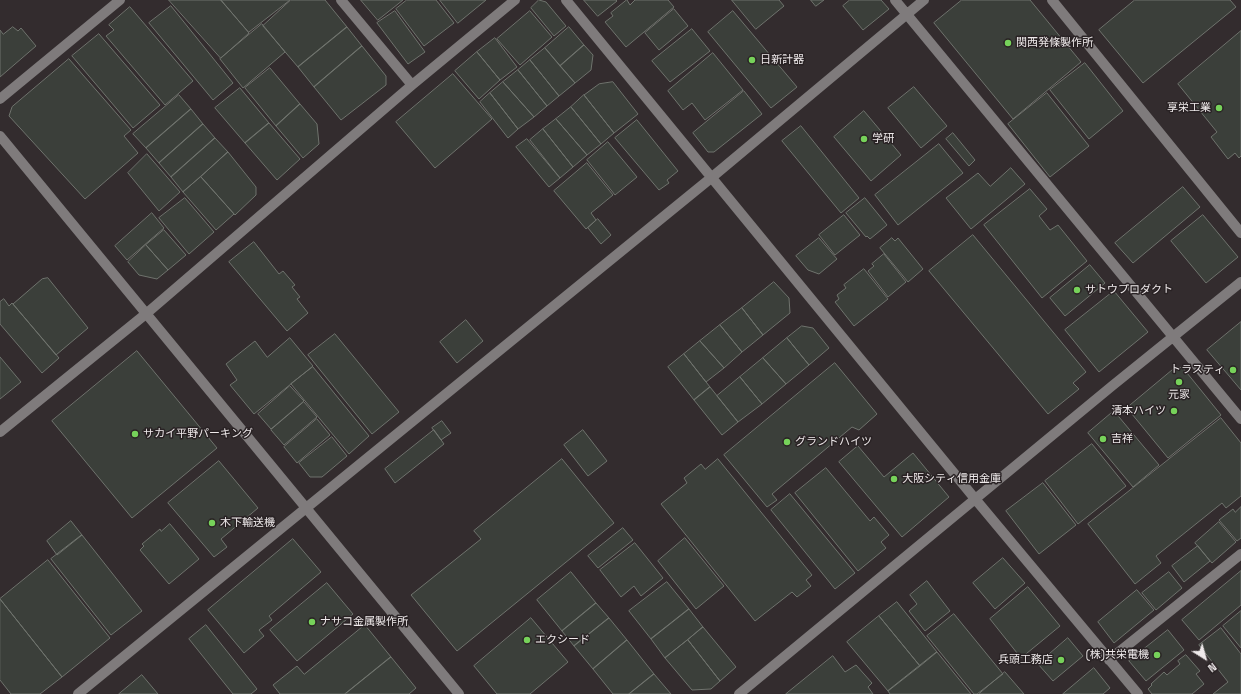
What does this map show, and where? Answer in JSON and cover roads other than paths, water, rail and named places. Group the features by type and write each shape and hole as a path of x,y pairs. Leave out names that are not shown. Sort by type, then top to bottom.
{"street":[{"path":"0,99 120,0"},
{"path":"341,0 412,85"},
{"path":"0,432 147,313 412,85 514,0"},
{"path":"566,0 710,178 1138,694"},
{"path":"894,0 1241,419"},
{"path":"78,694 710,178 924,0"},
{"path":"1052,0 1241,233"},
{"path":"0,136 459,694"},
{"path":"739,694 1173,336 1241,282"},
{"path":"1109,660 1241,554"}],"place":[{"name":"関西発條製作所","path":"1008,43"},
{"name":"日新計器","path":"752,60"},
{"name":"享栄工業","path":"1219,108"},
{"name":"学研","path":"864,139"},
{"name":"サトウプロダクト","path":"1077,290"},
{"name":"トラスティ","path":"1233,370"},
{"name":"元家","path":"1179,382"},
{"name":"清本ハイツ","path":"1174,411"},
{"name":"サカイ平野パーキング","path":"135,434"},
{"name":"吉祥","path":"1103,439"},
{"name":"グランドハイツ","path":"787,442"},
{"name":"大阪シティ信用金庫","path":"894,479"},
{"name":"木下輸送機","path":"212,523"},
{"name":"ナサコ金属製作所","path":"312,622"},
{"name":"エクシード","path":"527,640"},
{"name":"(株)共栄電機","path":"1157,655"},
{"name":"兵頭工務店","path":"1061,660"}]}
